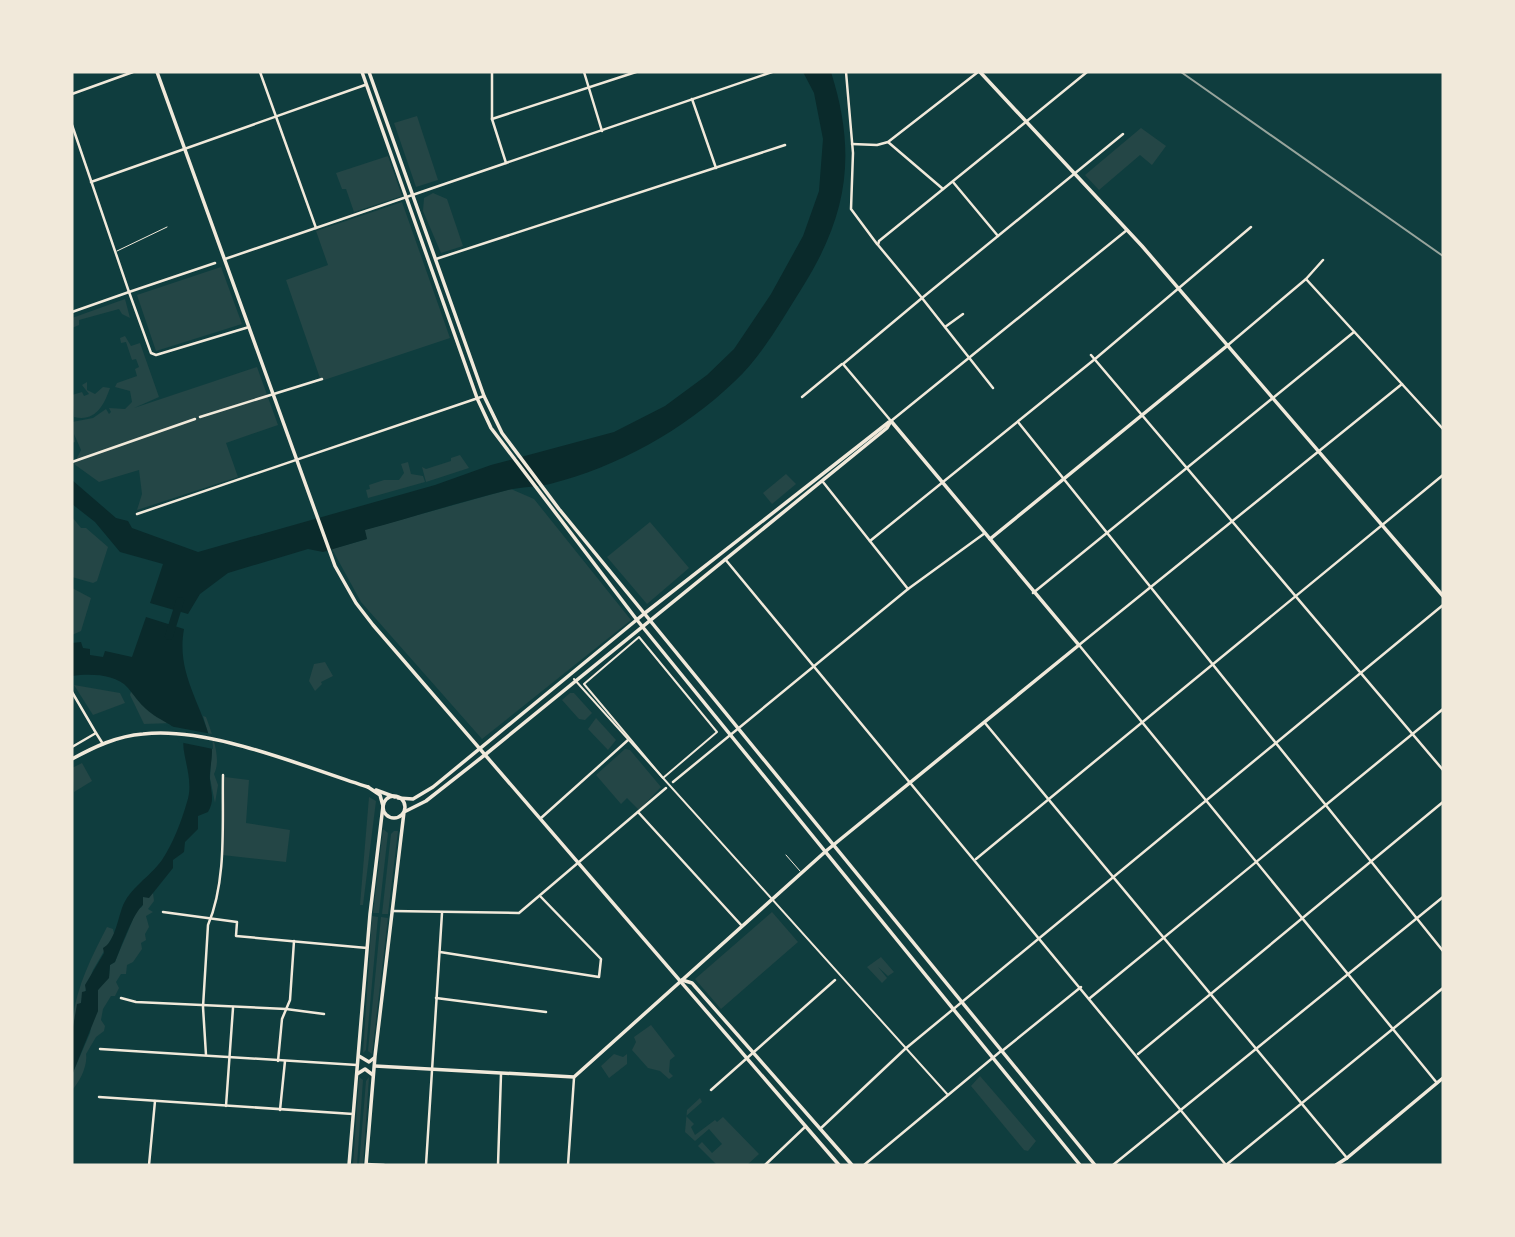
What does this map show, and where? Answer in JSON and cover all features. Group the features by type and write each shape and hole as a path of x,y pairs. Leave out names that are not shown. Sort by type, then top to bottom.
{"main road":[{"path":"157,72 330,552 348,590 365,614 682,980 685,990 839,1165"},
{"path":"362,72 477,398 491,428 637,620 1080,1165"},
{"path":"369,72 408,197 436,259 494,421 547,494 1095,1165"},
{"path":"979,72 1127,230 1443,596"},
{"path":"990,539 1228,345"},
{"path":"369,787 380,795 385,813 392,818 434,795 887,428 891,421"},
{"path":"374,1066 574,1077 825,851 1079,645 891,421"},
{"path":"72,759 103,744 131,735 161,732 213,740 396,797 410,799 420,796 645,613 891,421"},
{"path":"721,554 725,559"},
{"path":"349,1165 355,1065 383,806 386,800 396,797"},
{"path":"366,1165 375,1056 404,812 404,804 396,797"},
{"path":"682,980 692,984 852,1165"},
{"path":"358,1054 369,1062 375,1056"},
{"path":"356,1075 365,1069 374,1077"},
{"path":"1338,1165 1443,1078"}],"street":[{"path":"72,94 133,72"},
{"path":"260,72 316,228"},
{"path":"492,72 492,118 506,163"},
{"path":"584,72 602,131"},
{"path":"492,118 636,72"},
{"path":"225,259 772,72"},
{"path":"853,72 847,74 852,144 851,209 993,388"},
{"path":"852,144 877,145 888,142 979,72"},
{"path":"878,244 886,233 1087,72"},
{"path":"91,182 366,85"},
{"path":"692,99 716,168"},
{"path":"72,125 150,353 156,355 249,327"},
{"path":"802,397 1123,134"},
{"path":"888,142 943,189"},
{"path":"436,259 785,145"},
{"path":"952,181 998,236"},
{"path":"870,541 1095,359 1251,227"},
{"path":"843,364 891,421 1127,230"},
{"path":"1228,345 1306,279 1323,260"},
{"path":"72,312 215,264"},
{"path":"1306,279 1443,429"},
{"path":"945,327 963,314"},
{"path":"1033,593 1354,332"},
{"path":"1091,355 1443,770"},
{"path":"200,417 322,379"},
{"path":"1402,384 1079,645 1437,1083"},
{"path":"137,514 484,396"},
{"path":"72,462 195,419"},
{"path":"1018,422 1443,951"},
{"path":"976,859 1443,475"},
{"path":"822,480 908,589"},
{"path":"673,782 908,589 985,533"},
{"path":"725,559 1040,936 1226,1165 1443,988"},
{"path":"820,1129 905,1049 1443,605"},
{"path":"639,637 717,732 663,778 584,684 639,637"},
{"path":"574,679 948,1095"},
{"path":"72,692 103,744"},
{"path":"1090,998 1443,709"},
{"path":"985,723 1347,1157"},
{"path":"72,747 96,733"},
{"path":"541,818 628,740"},
{"path":"206,1055 203,1007 210,919 221,856 223,775"},
{"path":"392,912 516,914 541,897 666,788"},
{"path":"1137,1055 1443,802"},
{"path":"638,812 742,926"},
{"path":"439,952 599,977 601,959 541,897"},
{"path":"1113,1165 1443,897"},
{"path":"163,912 237,922 236,936 367,948"},
{"path":"426,1165 442,913"},
{"path":"278,1061 282,1018 290,1000 294,941"},
{"path":"711,1090 835,980"},
{"path":"864,1165 1081,986"},
{"path":"121,998 203,1007 286,1009 324,1014"},
{"path":"436,998 547,1012"},
{"path":"226,1105 233,1008"},
{"path":"100,1049 355,1065"},
{"path":"280,1110 285,1061"},
{"path":"498,1165 501,1073"},
{"path":"568,1165 574,1077"},
{"path":"99,1097 353,1114"},
{"path":"149,1165 155,1101"},
{"path":"765,1165 806,1126"},
{"path":"366,1165 384,1165"}],"lane":[{"path":"115,252 167,227"},
{"path":"786,855 802,873"}],"shaded area":[{"path":"803,72 831,72 844,130 844,183 830,235 818,261 786,313 744,372 694,416 648,445 575,477 472,499 365,530 367,539 323,552 308,549 228,573 200,594 188,614 150,603 163,564 120,552 95,522 72,504 72,480 116,518 128,521 132,528 198,552 435,485 491,465 614,432 665,406 707,375 734,349 771,294 803,236 819,191 823,139 814,93"},
{"path":"417,116 438,180 416,187 394,123"},
{"path":"1141,128 1166,146 1152,165 1140,155 1099,190 1085,175"},
{"path":"388,156 402,196 354,212 346,189 342,189 336,173"},
{"path":"433,193 447,199 463,246 441,253 423,211 424,198"},
{"path":"402,202 450,338 321,381 286,280 328,265 316,231"},
{"path":"221,267 242,324 156,351 137,295"},
{"path":"125,299 130,318 119,309 79,320 79,325 72,328 72,318"},
{"path":"125,336 131,346 140,343 159,397 134,408 257,367 278,425 226,443 238,477 137,510 142,494 139,470 99,482 74,464 81,450 74,434 75,442 72,443 72,422 93,418 106,409 109,414 109,408 125,409 132,402 130,391 115,387 117,383 137,376 135,369 139,367 136,359 132,360 126,342 121,343 120,338"},
{"path":"87,382 87,390 95,394 103,387 110,388 98,411 88,417 74,417 72,395 82,392 84,396 89,394 82,385"},
{"path":"460,455 469,468 426,482 422,467 426,469 451,461 451,458"},
{"path":"408,462 411,474 423,476 425,482 368,498 366,490 370,489 369,485 384,480 399,480 404,473 401,464"},
{"path":"786,474 796,484 772,504 763,493"},
{"path":"511,489 534,499 631,620 482,739 361,602 332,549 367,539 364,530"},
{"path":"72,517 81,528 86,528 108,547 97,581 93,583 72,577"},
{"path":"650,522 689,568 647,604 607,557"},
{"path":"72,588 91,598 81,631 72,635"},
{"path":"146,617 184,629 182,645 186,674 212,748 211,804 208,812 198,816 198,829 185,842 184,852 173,860 173,868 149,898 143,897 143,905 131,923 115,962 110,965 109,978 98,990 98,1011 72,1075 72,1033 77,1004 81,1003 82,992 86,991 85,985 104,953 103,948 113,936 125,901 162,860 170,847 189,793 184,739 176,729 146,709 123,683 109,677 72,676 72,643 81,642 83,648 90,649 90,655 103,657 105,651 132,657"},
{"path":"148,635 173,723 144,724 130,695"},
{"path":"325,662 333,676 321,682 315,691 309,681 314,664"},
{"path":"74,685 120,693 125,703 93,715"},
{"path":"574,693 592,713 585,720 579,719 562,700"},
{"path":"203,716 206,717 217,754 214,774 218,785 215,803 210,778 212,747"},
{"path":"596,718 616,740 608,750 588,729"},
{"path":"625,749 630,750 661,787 639,810 627,798 621,804 596,775"},
{"path":"82,763 92,781 74,792 72,768"},
{"path":"225,777 249,780 246,823 290,830 286,862 222,855"},
{"path":"369,797 376,801 363,905 360,905"},
{"path":"383,829 388,833 379,913 373,913"},
{"path":"398,831 388,914 382,914 391,834"},
{"path":"153,893 154,901 148,909 153,912 146,916 149,927 145,934 146,940 141,943 142,949 133,962 127,965 126,974 121,974 116,982 119,988 103,1009 101,1020 105,1026 104,1031 96,1037 86,1054 86,1064 72,1090 72,1075 90,1033 93,1016 98,1011 98,990 109,976 110,965 115,962 136,910 142,907 143,897"},
{"path":"772,912 798,942 721,1009 695,979"},
{"path":"372,916 378,917 366,1050 363,1053"},
{"path":"381,917 388,918 372,1054 368,1051"},
{"path":"107,927 113,929 114,934 93,970 78,1005 72,1033 79,991 88,965"},
{"path":"881,957 894,972 888,976 878,967 887,978 882,983 867,967"},
{"path":"651,1025 675,1056 670,1060 669,1072 673,1076 669,1079 660,1071 648,1068 632,1050 636,1042 634,1037"},
{"path":"614,1054 623,1057 627,1054 627,1064 609,1078 601,1066"},
{"path":"980,1076 1036,1141 1028,1151 1024,1150 971,1086"},
{"path":"359,1077 363,1080 357,1165 353,1165"},
{"path":"369,1077 363,1165 359,1165 366,1081"},
{"path":"700,1098 702,1102 686,1116 687,1110"},
{"path":"686,1116 694,1124 691,1127 695,1135 723,1117 759,1154 747,1165 717,1165 698,1146 702,1142 712,1153 722,1144 709,1129 695,1141 685,1132"}],"pier":[{"path":"164,725 212,734 213,749 179,742 175,730"}],"waterway":[{"path":"169,636 180,601"}],"railway":[{"path":"1181,72 1443,256"}]}
